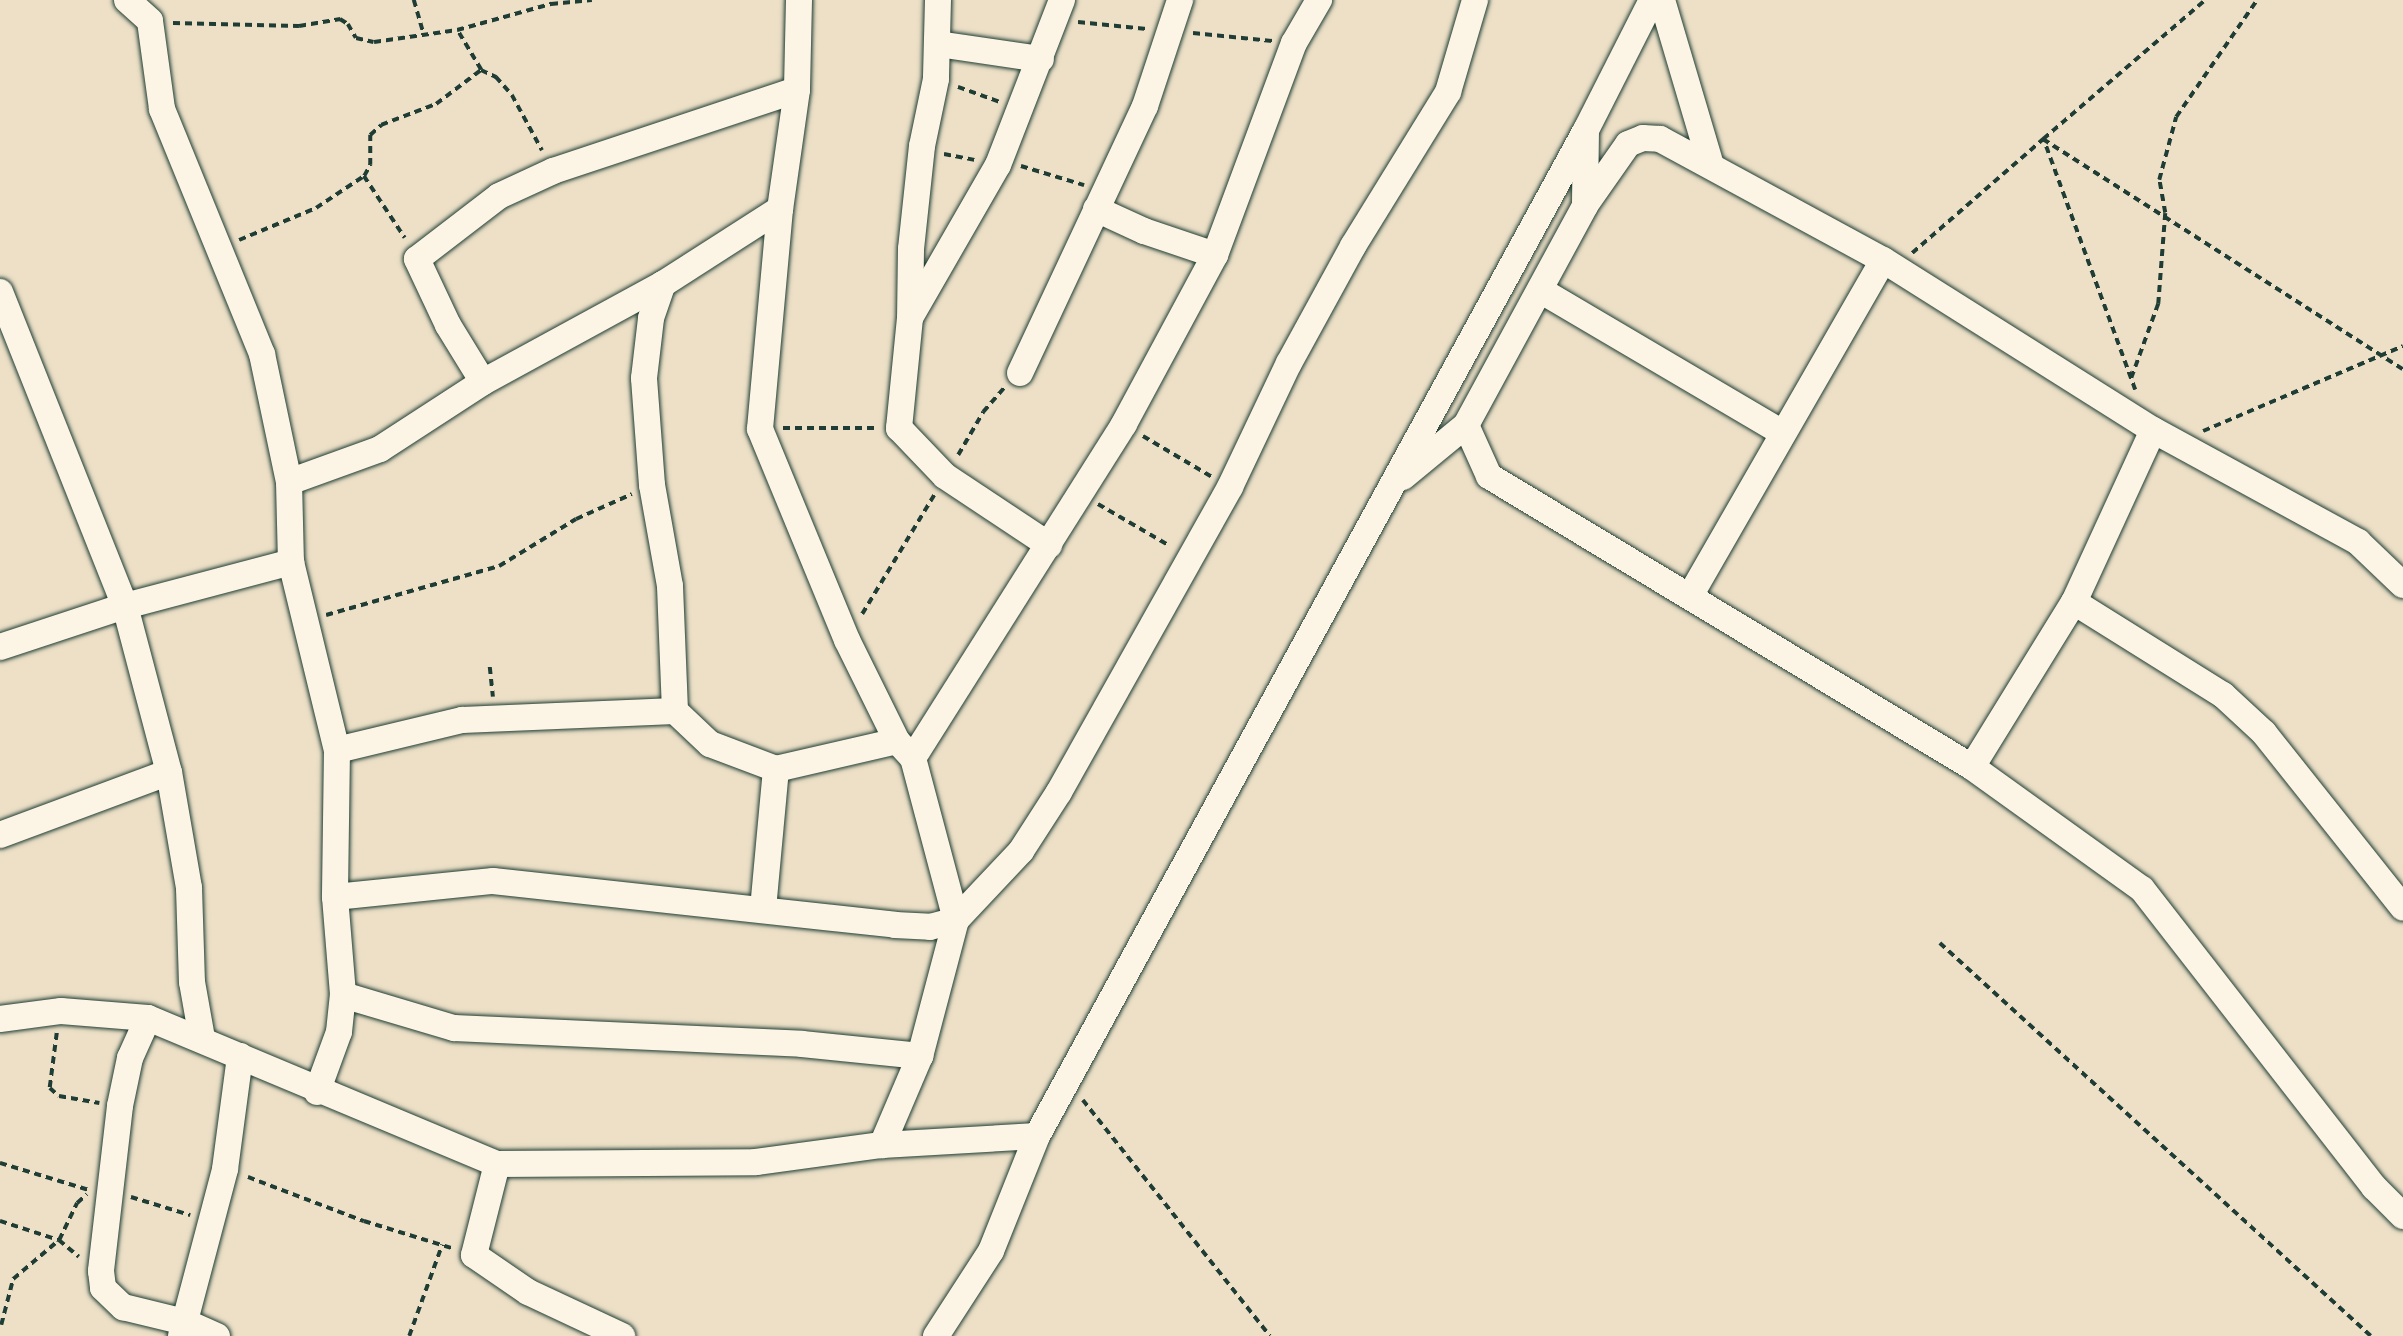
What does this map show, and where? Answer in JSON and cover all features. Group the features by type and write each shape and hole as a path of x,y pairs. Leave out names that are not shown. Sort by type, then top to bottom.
{"street":[{"path":"127,0 150,21 162,109 262,354 289,482 291,562 337,750 335,897 343,995 339,1032 317,1093"},
{"path":"799,0 797,90 780,209 760,429 847,640 905,750 956,920"},
{"path":"938,0 936,79 922,146 911,250 910,318 899,428 945,476 1049,544"},
{"path":"910,318 999,161 1062,0"},
{"path":"1020,373 1099,199 1145,106 1180,0"},
{"path":"663,284 651,318 644,378 652,485 670,586 675,711 710,744 776,769 905,750 1049,544 1124,424 1215,255 1294,43 1319,0"},
{"path":"882,1145 920,1056 956,920 1021,851 1059,792 1230,487 1340,270 1448,92 1475,0"},
{"path":"936,1336 991,1251 1037,1136 1586,130 1652,0"},
{"path":"1662,0 1710,162"},
{"path":"938,44 1041,59"},
{"path":"483,382 448,325 417,259 499,196 553,171 797,90"},
{"path":"1585,206 1586,130"},
{"path":"1391,487 1466,425 1585,206 1615,158 1643,138 1660,139 1710,162 1883,260 2164,436 2358,541 2403,585"},
{"path":"1099,199 1144,231 1215,255"},
{"path":"289,482 380,449 483,382 663,284 780,209"},
{"path":"1690,596 1883,260"},
{"path":"1540,290 1782,432"},
{"path":"0,292 125,606 169,772 189,888 192,982 202,1038"},
{"path":"1466,425 1489,476 1972,767 2142,889 2374,1187 2403,1216"},
{"path":"1972,767 2074,602 2164,436"},
{"path":"0,647 125,606 291,562"},
{"path":"2074,602 2223,695 2264,733 2403,908"},
{"path":"337,750 462,720 495,716 675,711"},
{"path":"763,909 776,769"},
{"path":"0,835 169,772"},
{"path":"335,897 493,881 895,925 930,927 956,920"},
{"path":"343,995 454,1028 802,1044 920,1056"},
{"path":"0,1018 61,1010 148,1018 202,1038 317,1093 497,1164 756,1162 882,1145 1037,1136"},
{"path":"148,1018 130,1058 120,1106 103,1288 123,1307 183,1329 217,1336"},
{"path":"183,1329 225,1169 240,1056"},
{"path":"497,1164 474,1255 528,1292 622,1336"}],"path":[{"path":"414,0 423,32"},
{"path":"150,21 299,26 340,19 356,38 373,42 423,32 457,30 551,4 592,0"},
{"path":"1883,260 1910,254 2205,0"},
{"path":"2130,380 2158,304 2165,213 2159,180 2176,117 2257,0"},
{"path":"457,30 481,70 496,77 512,95 553,171"},
{"path":"218,249 316,208 364,176 370,165 370,135 381,125 436,104 481,70"},
{"path":"936,79 1020,108"},
{"path":"2043,139 2165,213 2403,369"},
{"path":"2043,139 2136,393"},
{"path":"922,146 999,161 1099,199"},
{"path":"364,176 417,259"},
{"path":"2164,436 2403,346"},
{"path":"847,640 983,412 1020,373"},
{"path":"1124,424 1230,487"},
{"path":"760,429 899,428"},
{"path":"307,620 499,566 576,519 652,485"},
{"path":"1081,494 1190,558"},
{"path":"490,667 495,716"},
{"path":"1940,943 2371,1336"},
{"path":"61,1010 50,1088 59,1096 120,1106"},
{"path":"1068,1082 1270,1336"},
{"path":"225,1169 364,1222 474,1255"},
{"path":"1,1325 12,1279 59,1240 77,1203 92,1191"},
{"path":"0,1221 59,1240 76,1251 87,1277 103,1288"},
{"path":"409,1336 442,1245"}]}
